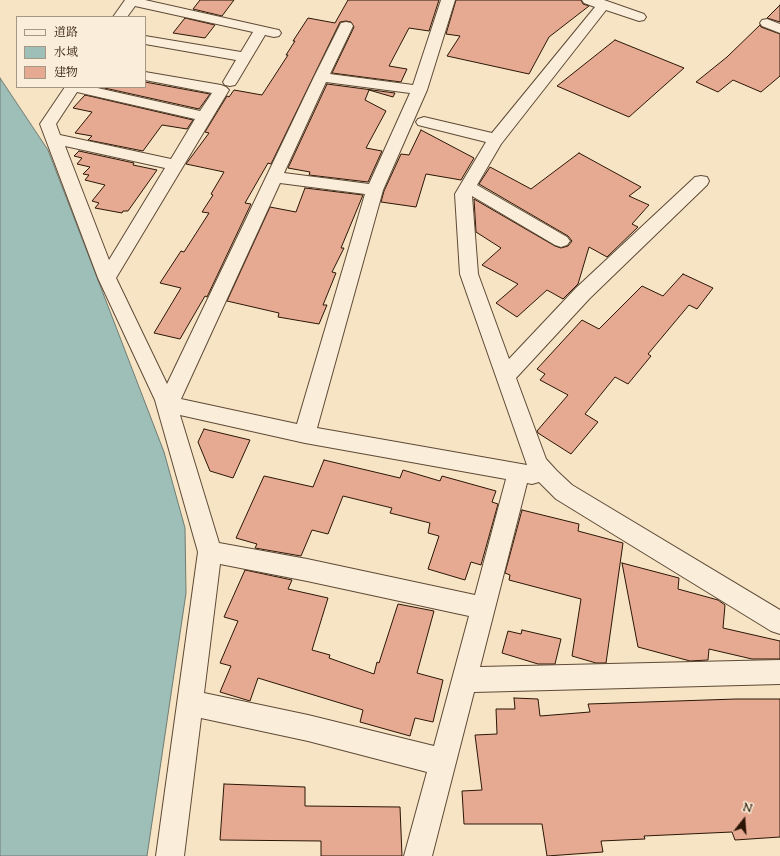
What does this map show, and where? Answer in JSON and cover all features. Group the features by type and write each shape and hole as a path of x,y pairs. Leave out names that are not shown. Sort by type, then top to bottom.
{"street":[{"path":"121,16 132,0 268,32 245,57 230,82"},
{"path":"305,434 375,190 419,90 448,0"},
{"path":"639,17 597,2 495,139 463,194 469,274 537,464 549,478 564,492 780,623"},
{"path":"767,23 780,29"},
{"path":"166,402 346,26"},
{"path":"146,40 245,57"},
{"path":"107,278 221,90 146,76"},
{"path":"321,77 419,90"},
{"path":"72,88 48,124 107,278 166,402 210,552 170,856"},
{"path":"77,88 205,117"},
{"path":"424,122 495,139"},
{"path":"54,139 176,165"},
{"path":"274,177 375,190"},
{"path":"506,376 583,293 701,181"},
{"path":"468,187 561,241"},
{"path":"166,402 305,434 549,478"},
{"path":"418,856 519,473"},
{"path":"210,552 307,570 483,608"},
{"path":"464,680 780,672"},
{"path":"190,703 308,728 442,762"}],"water":[{"path":"0,78 48,150 164,452 185,528 186,593 147,856 0,856"}],"building":[{"path":"200,0 234,0 222,16 193,9"},
{"path":"348,0 439,0 429,31 409,28 389,66 407,69 401,82 332,73 354,27 351,22 340,22 271,164 268,163 245,203 251,204 207,297 205,296 180,339 154,333 181,288 160,283 181,251 184,252 209,213 202,212 213,195 211,194 224,172 186,164 209,133 205,132 227,96 229,97 234,90 262,95 288,55 286,55 295,41 293,41 308,18 335,23"},
{"path":"456,0 581,0 583,4 589,6 549,37 529,74 447,56 460,36 446,34"},
{"path":"780,5 780,22 767,18"},
{"path":"185,18 215,25 205,38 173,33"},
{"path":"760,25 761,27 780,34 780,76 761,92 733,80 718,92 696,82 727,57"},
{"path":"615,40 684,68 629,117 557,86"},
{"path":"146,82 210,94 199,109 104,88 146,88"},
{"path":"327,84 395,93 393,97 369,90 365,100 386,111 366,148 382,151 368,182 309,175 310,172 288,168"},
{"path":"85,95 193,120 187,129 162,125 143,151 88,140 92,136 75,133 92,112 73,108"},
{"path":"421,130 474,158 461,180 426,174 416,207 381,202 384,191 401,154 409,155"},
{"path":"79,151 134,163 133,165 157,170 128,211 123,211 122,213 95,208 99,203 92,201 105,185 85,180 89,175 83,174 90,167 77,164 82,158 74,156"},
{"path":"579,153 641,187 629,196 649,205 632,224 638,227 607,257 589,247 578,284 563,299 547,290 517,317 496,303 518,284 482,265 501,248 476,232 474,199 555,246 561,248 568,246 572,241 568,236 479,184 490,167 531,189"},
{"path":"305,188 363,195 341,248 344,248 332,272 336,273 323,305 327,305 319,324 278,317 279,313 227,301 270,207 296,212"},
{"path":"683,274 713,288 697,309 689,305 648,354 651,356 628,384 615,377 585,414 598,422 571,454 538,433 537,431 568,395 540,380 545,374 537,369 582,320 599,329 642,286 663,296"},
{"path":"204,429 250,440 233,478 210,471 198,442"},
{"path":"324,460 400,478 403,470 440,481 442,476 496,491 492,502 498,504 481,565 471,562 465,580 428,569 439,536 428,533 430,523 390,513 392,508 343,496 328,534 312,530 301,556 255,548 257,544 236,538 264,476 313,487"},
{"path":"522,510 579,524 578,531 623,543 606,663 596,663 572,656 581,599 509,580 510,575 505,573"},
{"path":"622,563 679,578 678,589 718,600 725,605 723,628 780,641 780,659 752,659 709,649 708,660 690,661 638,647"},
{"path":"245,570 292,580 288,589 328,598 312,650 330,655 329,658 374,674 398,604 434,611 417,673 443,680 433,722 415,718 410,736 360,722 363,710 258,678 250,701 220,692 231,666 220,663 238,621 224,617"},
{"path":"522,630 561,639 555,664 538,664 502,653 508,631 521,634"},
{"path":"514,698 538,699 540,716 590,712 588,704 780,699 780,837 735,840 732,832 644,836 645,839 601,841 603,852 547,856 542,824 464,824 462,791 482,790 475,735 497,734 496,709 515,709"},
{"path":"224,784 305,787 305,806 400,807 402,856 321,856 321,841 220,840"}]}
